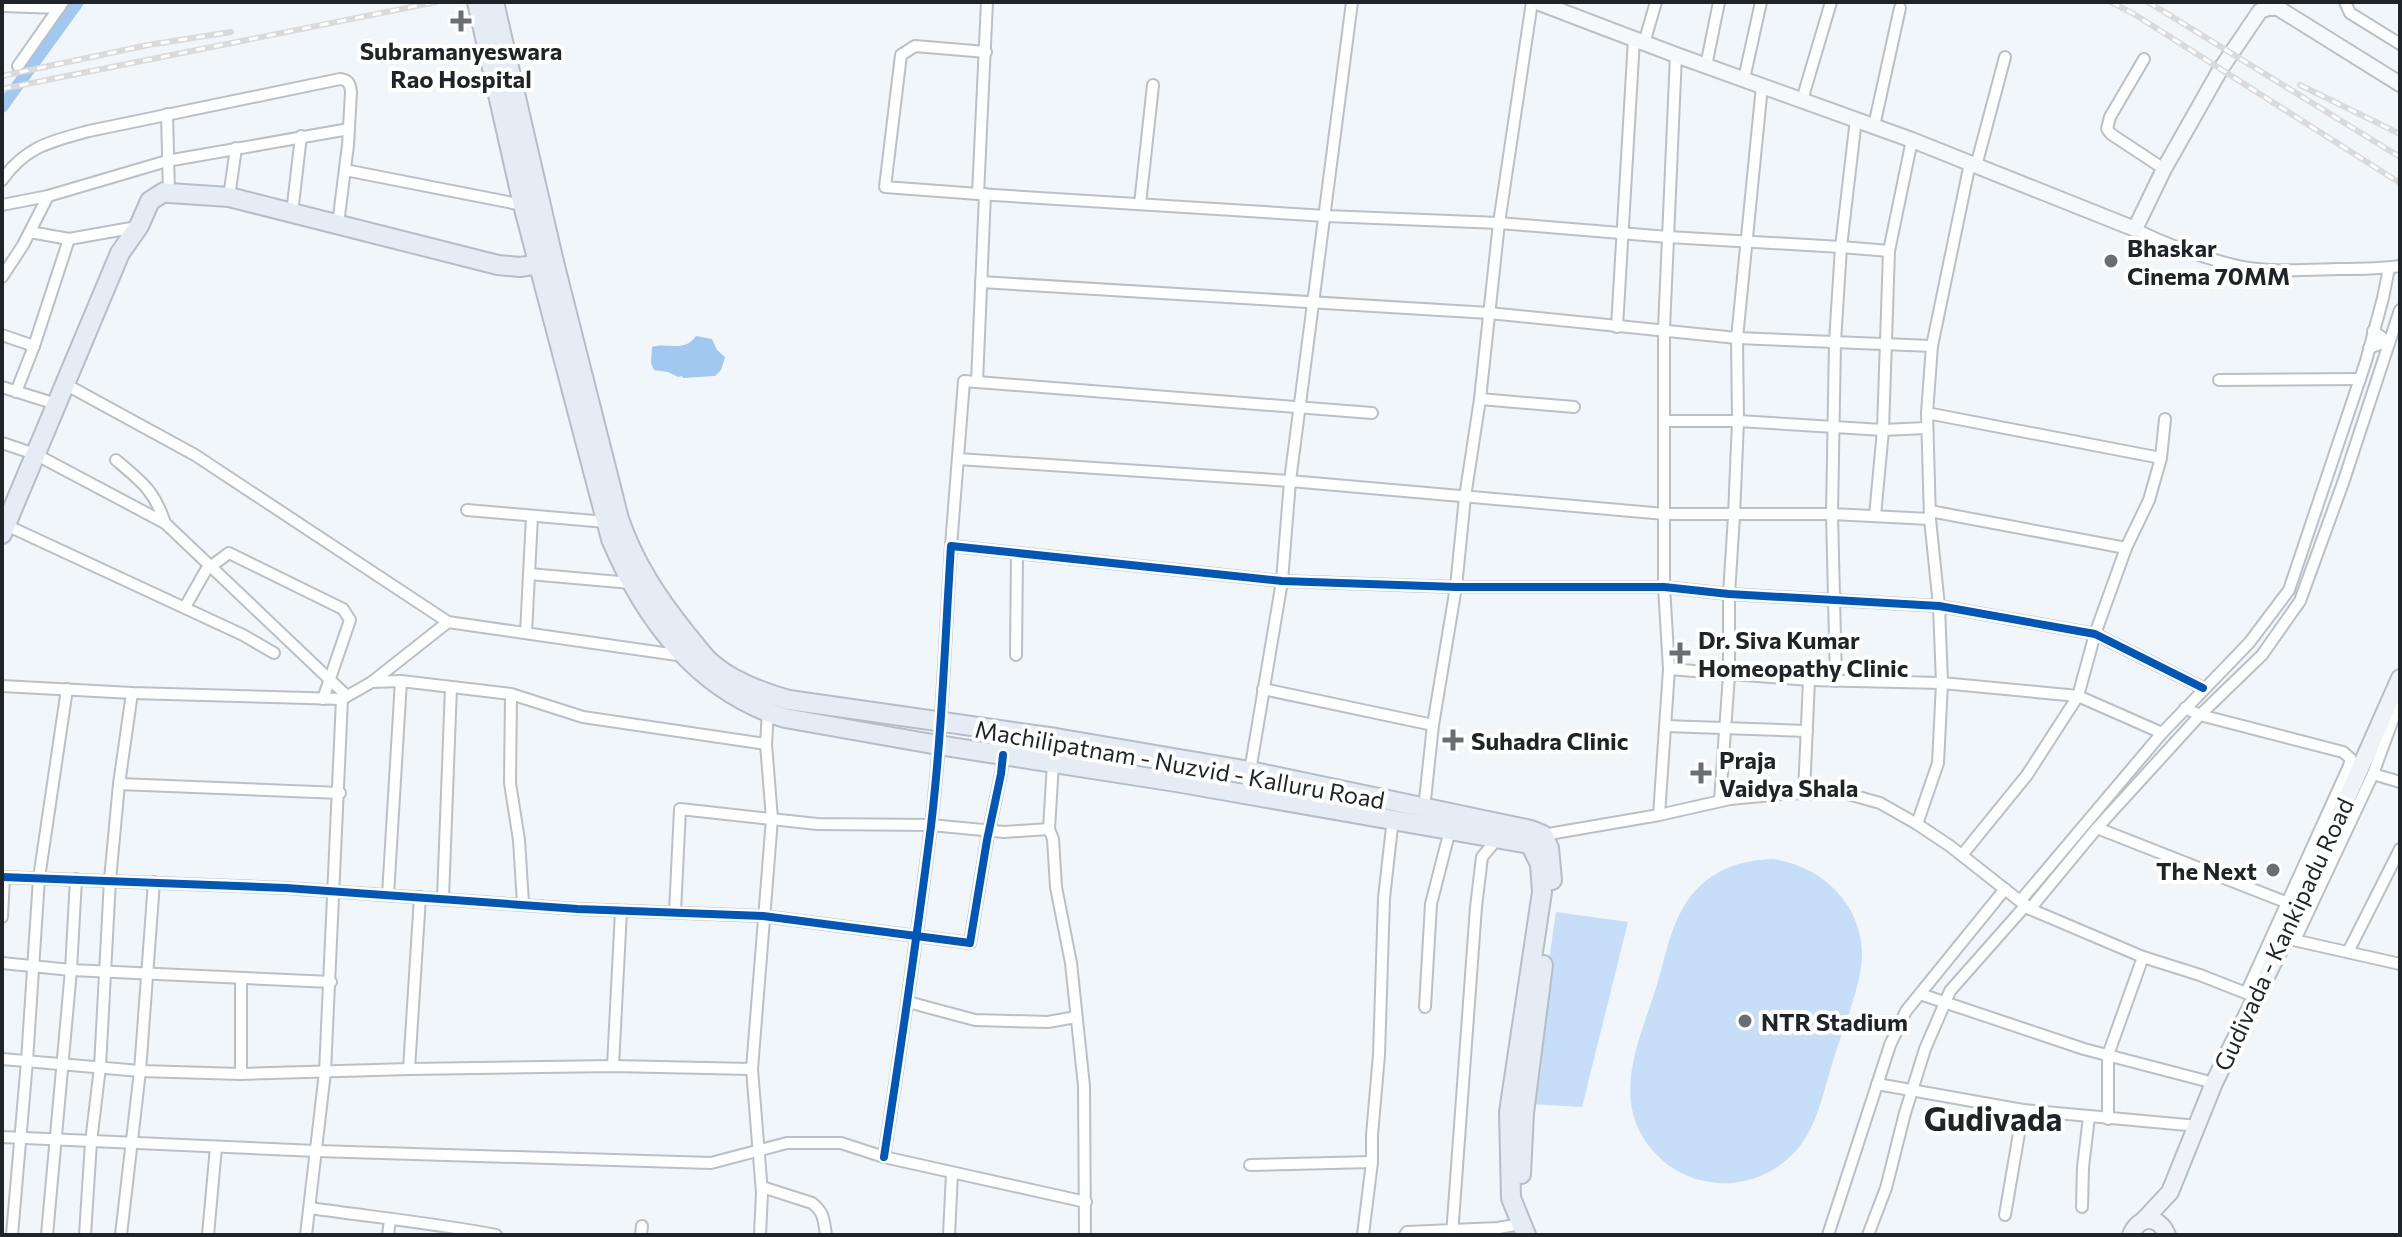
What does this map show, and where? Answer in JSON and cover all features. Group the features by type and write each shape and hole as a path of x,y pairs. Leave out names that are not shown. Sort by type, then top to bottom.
{"highway":[{"path":"477,2 523,205 546,264"},
{"path":"494,2 546,264"},
{"path":"4,529 120,253 139,226 150,201 164,192 229,197 498,265 546,264"},
{"name":"Machilipatnam - Nuzvid - Kalluru Road","path":"546,264 614,547 631,583 651,614 684,656 716,685 770,704 789,700 940,721 1250,771 1395,811 1450,830 1498,838 1536,840"},
{"name":"Machilipatnam - Nuzvid - Kalluru Road","path":"546,264 619,519 644,576 707,659 785,718 1246,795 1395,811 1424,809 1492,821 1536,840"},
{"path":"1524,1230 1511,1198 1509,1183 1509,1112 1542,892 1536,840"},
{"path":"1536,840 1549,848 1551,900 1524,1113 1521,1167 1524,1197 1539,1235"}],"main road":[{"name":"Gudivada - Kankipadu Road","path":"2167,1235 2170,1192 2214,1083 2251,995 2284,938 2400,678"},
{"name":"Gudivada - Kankipadu Road","path":"2131,1235 2136,1224 2144,1220 2170,1192"},
{"name":"Gudivada - Kankipadu Road","path":"2144,1220 2163,1225 2167,1235"}],"street":[{"path":"977,382 987,2"},
{"path":"1246,795 1282,581 1299,406 1352,2"},
{"path":"1424,809 1433,725 1456,587 1499,223 1534,2 1912,140 2202,255 2246,267 2299,270 2394,267 2289,590 2249,643 2162,733 2026,904"},
{"path":"1617,327 1639,41 1656,2"},
{"path":"1706,66 1719,2"},
{"path":"1744,79 1761,2"},
{"path":"1802,100 1831,2"},
{"path":"2345,2 2350,13 2400,44"},
{"path":"2,6 61,5"},
{"path":"18,66 61,5"},
{"path":"2135,229 2164,169 2220,70 2263,5 2278,8 2400,84"},
{"path":"1874,126 1900,8"},
{"path":"986,52 915,46 901,55 885,187 1326,216 1499,223 1889,251"},
{"path":"1659,815 1669,669 1664,587 1664,329 1676,55"},
{"path":"1917,824 1938,763 1942,683 1926,428 1932,346 1973,164 2005,57"},
{"path":"2144,59 2110,117 2107,129 2164,169"},
{"path":"2,180 15,162 50,141 340,79 350,84 349,129 338,224"},
{"path":"1140,204 1153,85"},
{"path":"1720,801 1729,675 1729,594 1738,421 1737,338 1762,86"},
{"path":"167,114 169,193"},
{"path":"1836,681 1832,514 1835,342 1841,247 1856,119"},
{"path":"2,205 48,196 167,161 349,129"},
{"path":"292,213 301,136"},
{"path":"1875,516 1883,430 1889,251 1912,140"},
{"path":"229,197 236,148"},
{"path":"345,170 523,205"},
{"path":"2,277 48,196"},
{"path":"30,232 69,239 139,226"},
{"path":"16,392 69,239"},
{"path":"981,282 1489,313 1737,338 1932,346"},
{"path":"1868,1235 1886,1188 1925,1049 1950,991 2200,715 2262,655 2300,601 2400,310"},
{"path":"2,335 34,346"},
{"path":"2219,380 2360,379"},
{"path":"884,1157 931,825 964,381 1372,413"},
{"path":"65,384 195,455 448,622 684,656"},
{"path":"2,387 56,404"},
{"path":"1480,399 1574,407"},
{"path":"1927,413 2161,458"},
{"path":"1962,855 2027,775 2078,696 2095,634 2126,548 2149,500 2161,458 2165,419"},
{"path":"1665,421 1738,421 1883,430 1926,428"},
{"path":"2,443 35,454 165,523 330,679 345,698 325,1072 306,1235"},
{"path":"958,459 1290,481 1665,514 1930,515 2126,548"},
{"path":"116,460 151,491 165,523"},
{"path":"467,510 606,522"},
{"path":"526,633 532,516"},
{"path":"4,529 185,607 274,653"},
{"path":"951,546 1282,581 1456,587 1664,587 1729,594 1939,606 2095,634 2203,688"},
{"path":"185,607 206,570 229,553 343,609 350,620 323,699"},
{"path":"1016,655 1017,553"},
{"path":"529,574 631,583"},
{"path":"2,686 132,693 345,698 372,682 448,622"},
{"path":"1669,669 1809,680 1942,683 2078,696 2162,733"},
{"path":"1804,793 1809,680"},
{"path":"372,682 401,681 511,694 583,717 766,744"},
{"path":"388,895 401,681"},
{"path":"443,898 451,687"},
{"path":"12,1235 39,878 67,689"},
{"path":"1263,689 1433,725"},
{"path":"85,1235 107,971 110,880 132,693"},
{"path":"511,694 510,783 519,840 523,903"},
{"path":"2284,938 2373,774 2400,700"},
{"path":"760,1235 762,1187 752,1069 772,819 766,744 770,704"},
{"path":"2185,708 2200,715 2343,752 2351,759 2288,903 2284,938"},
{"path":"1665,726 1807,731"},
{"path":"2,917 3,877 335,891 621,911 763,916 970,943 1003,755"},
{"path":"1053,763 1049,829 1053,839 1056,887 1071,963 1084,1086 1085,1235"},
{"path":"2373,774 2400,782"},
{"path":"119,784 340,793"},
{"path":"1536,840 1752,796 1848,794 1880,803 1917,824 2026,904 2143,957 2251,995"},
{"path":"675,912 680,809 817,824 931,825 1004,832 1049,829"},
{"path":"1363,1235 1372,1162 1384,898 1395,811"},
{"path":"2097,828 2288,903"},
{"path":"1425,1007 1431,904 1450,830"},
{"path":"1452,1232 1476,907 1482,857 1498,838"},
{"path":"2348,952 2400,849"},
{"path":"47,1235 71,970 76,879"},
{"path":"121,1235 140,1071 154,882"},
{"path":"1828,1235 1890,1045 1906,1011 2005,889"},
{"path":"409,1069 420,897"},
{"path":"613,1066 621,911"},
{"path":"2284,938 2400,964"},
{"path":"2108,1119 2108,1055 2143,957"},
{"path":"2,963 71,970 331,982"},
{"path":"241,978 241,1074"},
{"path":"1920,994 2108,1055 2214,1083"},
{"path":"908,1002 975,1020 1048,1022 1076,1017"},
{"path":"2,1059 140,1071 241,1074 613,1066 752,1069"},
{"path":"1877,1084 2023,1110 2198,1126"},
{"path":"2005,1215 2023,1110"},
{"path":"2082,1207 2089,1117"},
{"path":"2,1137 317,1151 711,1163 787,1143 841,1143 884,1157 1086,1202"},
{"path":"208,1235 216,1147"},
{"path":"1250,1165 1372,1162"},
{"path":"949,1235 952,1173"},
{"path":"762,1187 819,1208 823,1212 826,1235"},
{"path":"310,1208 496,1235"},
{"path":"388,1235 390,1219"},
{"path":"1405,1235 1407,1232 1524,1230"}],"shaded area":[{"path":"696,336 712,339 725,357 721,370 715,376 683,378 654,370 652,347 681,346"},
{"path":"1772,859 1810,871 1840,895 1851,910 1862,947 1859,980 1818,1110 1801,1144 1784,1162 1765,1174 1733,1183 1703,1181 1668,1165 1642,1135 1633,1115 1630,1094 1636,1050 1672,932 1683,907 1700,886 1724,869"},
{"path":"1556,912 1628,922 1582,1107 1528,1104"}],"waterway":[{"path":"2,107 78,2"}],"railway":[{"path":"2,89 436,2"},
{"path":"2111,2 2400,183"},
{"path":"2148,2 2400,157"},
{"path":"2,76 148,45 231,32"},
{"path":"2300,85 2400,134"}],"cycle path":[{"path":"884,1157 931,826 941,721 951,546 1282,581 1456,587 1664,587 1729,594 1939,606 2095,634 2203,688"},
{"path":"2,877 286,888 578,909 763,916 970,943 1003,755"}],"place":[{"name":"Subramanyeswara Rao Hospital","path":"461,21"},
{"name":"Bhaskar Cinema 70MM","path":"2111,261"},
{"name":"Dr. Siva Kumar Homeopathy Clinic","path":"1680,653"},
{"name":"Suhadra Clinic","path":"1453,740"},
{"name":"Praja Vaidya Shala","path":"1701,773"},
{"name":"The Next","path":"2273,870"},
{"name":"NTR Stadium","path":"1745,1021"}],"district":[{"name":"Gudivada","path":"1993,1118"}]}
